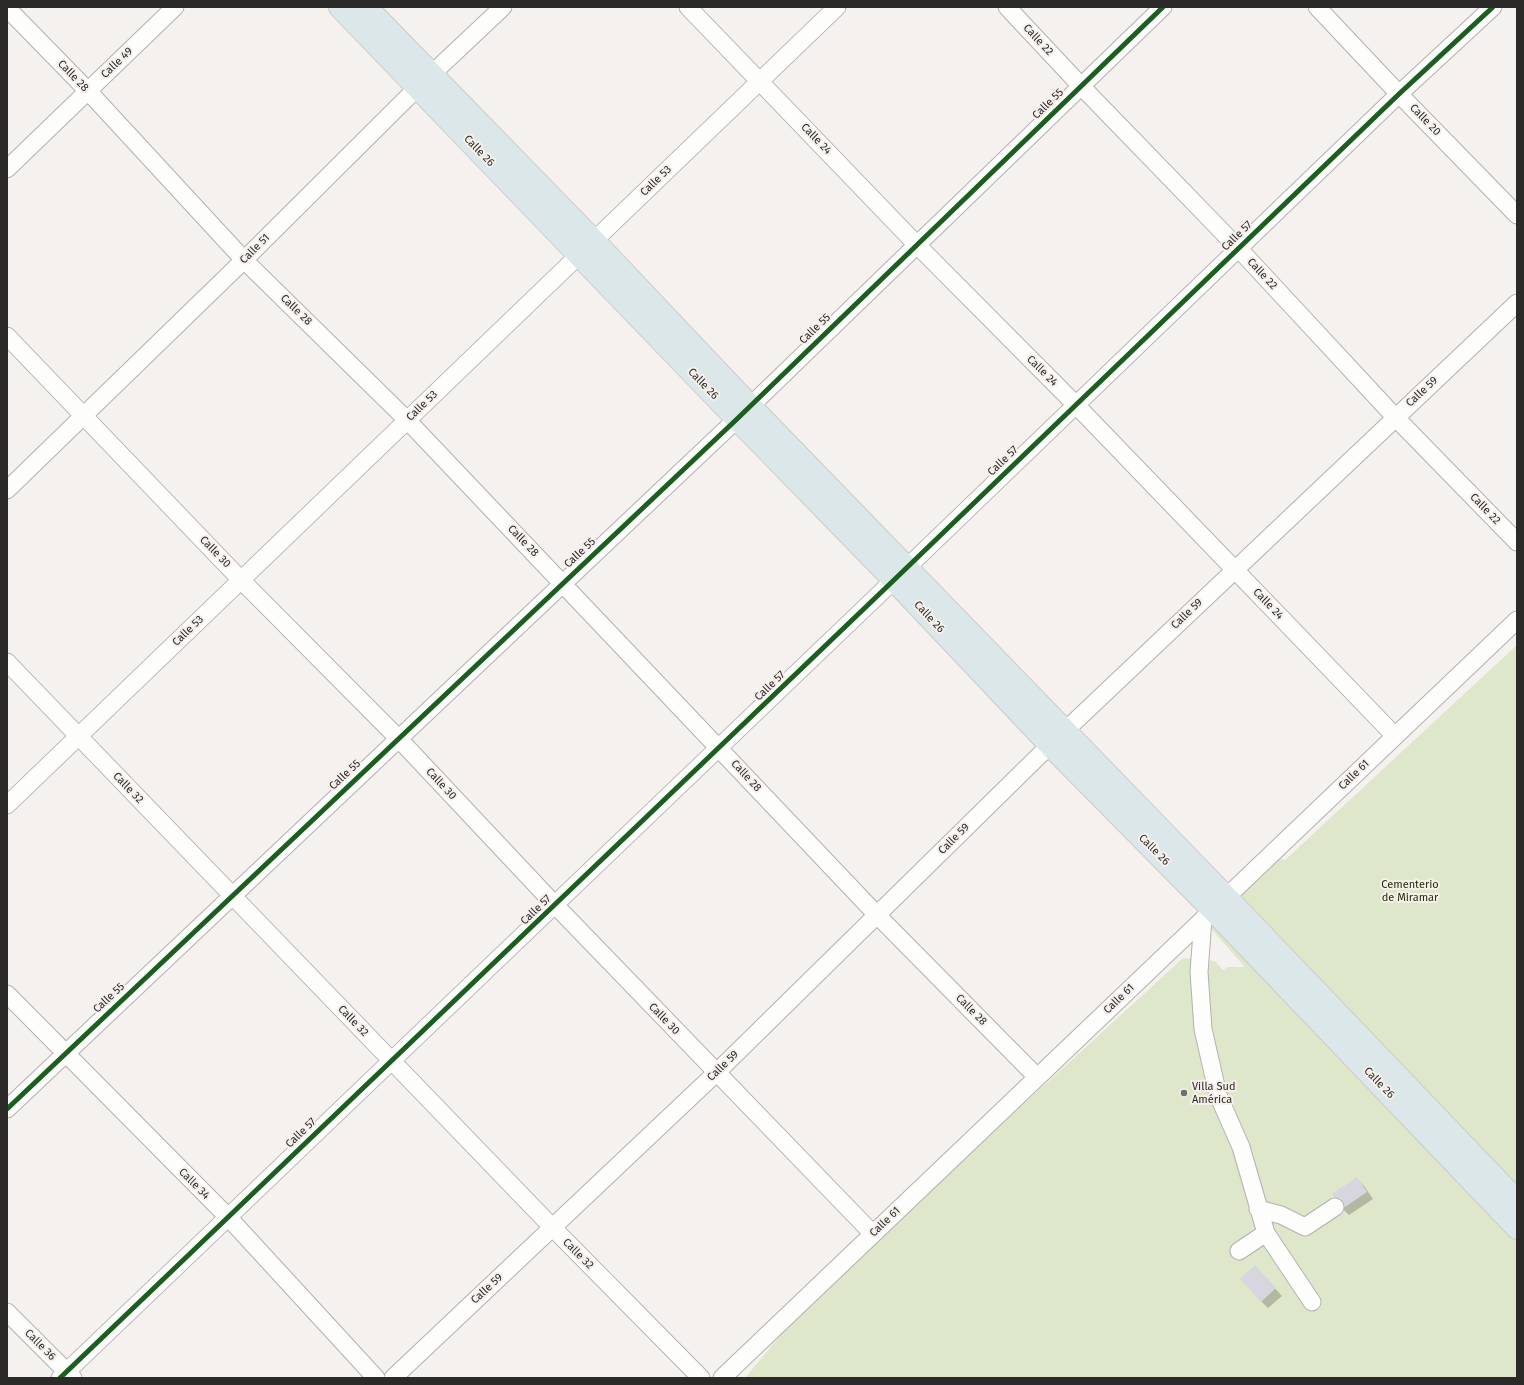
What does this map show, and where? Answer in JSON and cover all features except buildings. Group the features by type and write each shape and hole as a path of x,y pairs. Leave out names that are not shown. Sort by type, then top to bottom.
{"main road":[{"name":"Calle 26","path":"340,7 425,80"},
{"name":"Calle 26","path":"366,7 425,80 743,413 1057,738 1214,909 1517,1228"},
{"name":"Calle 26","path":"1214,909 1517,1201"}],"street":[{"name":"Calle 49","path":"7,169 176,7"},
{"name":"Calle 51","path":"7,490 244,260 425,80 503,7"},
{"name":"Calle 24","path":"688,7 917,245 1076,405 1395,736"},
{"name":"Calle 53","path":"7,805 837,7"},
{"name":"Calle 22","path":"1007,7 1081,86 1239,249 1395,417 1517,542"},
{"name":"Calle 55","path":"7,1108 743,413 1163,7"},
{"name":"Calle 20","path":"1317,7 1517,215"},
{"name":"Calle 57","path":"66,1376 228,1217 720,748 1399,94 1493,7"},
{"name":"Calle 28","path":"7,8 88,91 244,260 407,420 877,915 1037,1077"},
{"name":"Calle 59","path":"393,1378 716,1073 1057,738 1517,302"},
{"name":"Calle 30","path":"7,336 84,414 241,580 398,738 555,905 872,1234"},
{"name":"Calle 61","path":"722,1378 1517,620"},
{"name":"Calle 32","path":"7,662 552,1227 701,1378"},
{"path":"1214,909 1199,972 1203,1029 1218,1095 1241,1147 1266,1233 1312,1302"},
{"name":"Calle 34","path":"7,994 228,1217 376,1378"},
{"path":"1258,1209 1281,1215 1305,1227 1335,1207"},
{"path":"1239,1251 1266,1233"},
{"name":"Calle 36","path":"7,1312 66,1376"}],"green space":[{"name":"Cementerio de Miramar","path":"1517,645 1517,1191 1241,900 1240,896 1241,892 1278,858 1285,860"},
{"name":"Villa Sud América","path":"1210,920 1517,1238 1517,1378 745,1378 818,1290 995,1121 1004,1122 1183,958 1215,961 1223,970 1228,967 1245,967 1206,923"}],"cycle path":[{"path":"7,1109 737,419 1163,7"},
{"path":"60,1378 894,580 1399,94 1493,7"}],"place":[{"name":"Villa Sud América","path":"1184,1093"}]}
